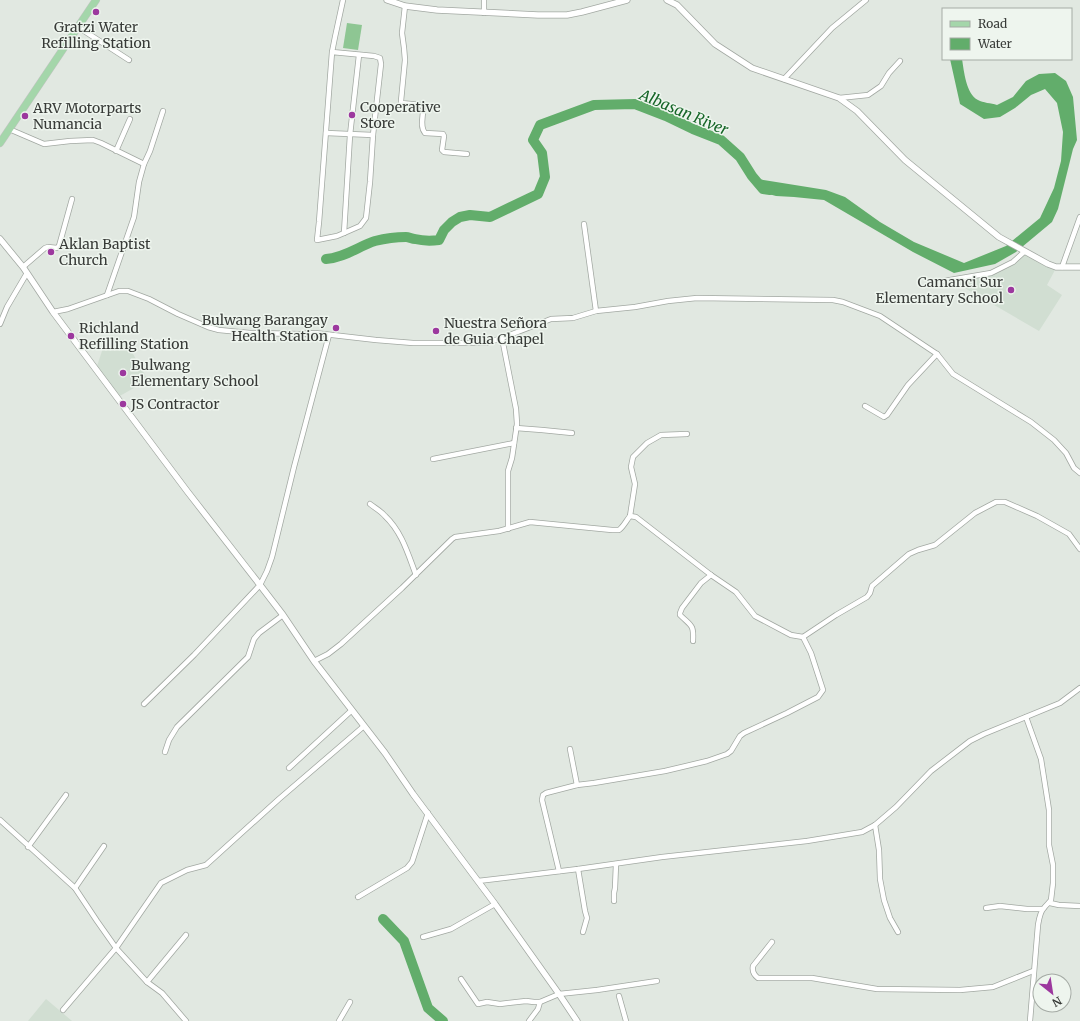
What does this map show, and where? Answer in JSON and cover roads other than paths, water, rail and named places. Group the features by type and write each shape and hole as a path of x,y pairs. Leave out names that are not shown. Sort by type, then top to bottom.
{"main road":[{"path":"0,143 96,0"}],"street":[{"path":"332,52 374,56 380,58 380,64 366,218 360,226 337,236 317,240 332,52 343,0"},
{"path":"387,0 405,6 437,10 538,16 582,12 627,0"},
{"path":"484,0 484,13"},
{"path":"667,0 677,5 715,44 752,68 839,98 857,111 905,160 999,237 1024,252 1056,267 1080,267"},
{"path":"784,79 832,28 866,0"},
{"path":"405,6 402,33 405,60 401,101 402,103 423,106 423,130 425,133 443,134 442,150 467,154"},
{"path":"78,27 129,60"},
{"path":"344,233 350,135 359,55"},
{"path":"839,98 868,95 881,86 889,73 900,61"},
{"path":"107,295 134,217 139,182 163,111"},
{"path":"116,151 130,119"},
{"path":"9,129 44,144 93,140 144,164"},
{"path":"326,133 373,135"},
{"path":"23,267 45,248 57,248 59,246 72,199"},
{"path":"1062,267 1080,217"},
{"path":"584,224 596,311"},
{"path":"0,238 23,267 53,312 186,491 260,585 314,661 364,726 495,904 577,1021"},
{"path":"944,280 991,273 1013,262 1024,252"},
{"path":"0,324 7,307 27,273"},
{"path":"53,312 68,309 119,291 128,290 200,324 219,330 300,334 314,333 413,343 486,343 551,319 573,318 596,311 635,307 668,301 697,298 833,300 843,302 880,316 937,354 953,374 1031,422 1054,440 1066,453 1074,468 1080,473"},
{"path":"144,704 194,655 260,585 272,557 292,474 330,335"},
{"path":"502,338 516,408 516,428 512,458 508,471 508,529"},
{"path":"865,406 884,417 887,415 908,385 937,354"},
{"path":"516,428 572,433"},
{"path":"314,661 328,654 341,644 456,537 499,531 530,522 619,530 623,527 625,521 630,516 635,484 631,467 633,457 648,442 661,435 687,434"},
{"path":"433,459 514,443"},
{"path":"630,516 636,516 736,592 755,616 792,635 803,637 867,596 870,593 872,586 909,554 935,545 975,513 996,502 1005,502 1037,516 1069,534 1080,549"},
{"path":"370,504 385,516 398,532 405,544 416,575"},
{"path":"693,641 692,627 690,623 680,615 680,613 682,608 701,583 712,575"},
{"path":"165,752 169,740 177,727 248,657 254,639 282,615"},
{"path":"559,871 542,796 546,793 576,785 665,771 707,761 727,754 731,751 740,736 744,733 818,697 823,690 811,653 803,637"},
{"path":"478,881 862,832 875,826 931,771 970,741 1060,703 1080,688"},
{"path":"289,768 352,710"},
{"path":"1026,717 1041,759 1049,810 1049,845 1053,865 1052,898 1050,902 1042,909 1039,917 1033,971 1030,1021"},
{"path":"62,1010 116,948 161,883 187,870 206,865 279,799 364,726"},
{"path":"570,749 576,785"},
{"path":"28,847 66,795"},
{"path":"358,897 407,868 412,862 428,813"},
{"path":"0,820 75,888 96,921 116,948 147,982 162,993 186,1021"},
{"path":"875,826 879,850 880,879 884,900 898,932"},
{"path":"75,888 104,846"},
{"path":"614,901 614,893 616,888 616,864"},
{"path":"578,869 587,918 583,932"},
{"path":"1050,902 1060,905 1080,906"},
{"path":"423,937 451,929 495,904"},
{"path":"986,908 1000,906 1042,909"},
{"path":"147,982 186,935"},
{"path":"772,942 753,966 753,972 758,978 812,978 878,989 960,990 993,987 1033,971"},
{"path":"461,979 478,1004 491,1002 500,1004 526,1001 540,1002 559,994 657,981"},
{"path":"619,996 626,1021"},
{"path":"339,1021 350,1002"},
{"path":"529,1021 538,1009 540,1002"}],"water":[{"path":"950,60 962,60 968,88 974,97 982,102 997,105 1013,97 1026,81 1039,74 1055,73 1066,81 1073,97 1077,140 1073,149 1058,209 1052,222 1016,252 995,264 954,273 913,252 824,200 776,196 761,192 758,179 826,190 845,197 880,222 914,242 964,263 1006,246 1040,218 1054,188 1061,161 1063,132 1057,103 1045,89 1031,95 1015,108 1000,117 984,119 960,104"}],"waterway":[{"name":"Albasan River","path":"326,259 345,254 375,241 406,237 430,241 439,240 444,230 460,217 470,215 490,217 538,194 545,177 542,153 533,140 540,125 594,105 635,104 721,140 740,157 752,176 763,189 770,190"},
{"path":"383,919 404,941 428,1008 443,1021"}],"place":[{"name":"Gratzi Water Refilling Station","path":"96,12"},
{"name":"Cooperative Store","path":"352,115"},
{"name":"ARV Motorparts Numancia","path":"25,116"},
{"name":"Aklan Baptist Church","path":"51,252"},
{"name":"Camanci Sur Elementary School","path":"1011,290"},
{"name":"Bulwang Barangay Health Station","path":"336,328"},
{"name":"Nuestra Señora de Guia Chapel","path":"436,331"},
{"name":"Richland Refilling Station","path":"71,336"},
{"name":"Bulwang Elementary School","path":"123,373"},
{"name":"JS Contractor","path":"123,404"}]}
